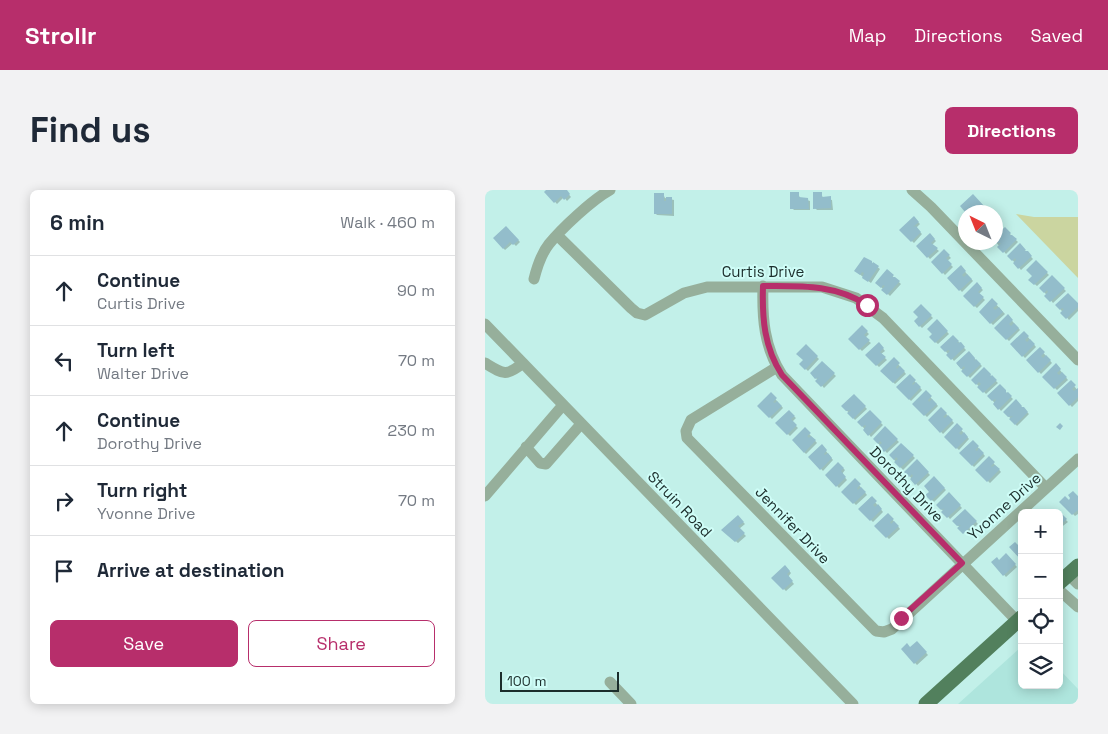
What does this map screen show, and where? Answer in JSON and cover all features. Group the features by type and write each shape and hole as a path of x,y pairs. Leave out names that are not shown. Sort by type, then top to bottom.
{"main road":[{"path":"926,704 1018,621"}],"street":[{"path":"534,279 539,263 549,244 593,202 609,190"},
{"path":"912,190 931,207 1078,360"},
{"name":"Curtis Drive","path":"558,236 631,308 641,315 649,314 673,298 698,288 716,286 822,287 849,294 867,305 1046,488"},
{"name":"Dorothy Drive","path":"763,286 765,335 777,367 788,382 962,563 1018,617"},
{"name":"Struin Road","path":"485,324 853,704"},
{"path":"485,363 500,373 511,373 523,363"},
{"name":"Jennifer Drive","path":"777,367 691,420 687,425 686,435 689,442 703,453 871,627 882,632"},
{"path":"485,496 563,405"},
{"path":"526,447 541,463 545,464 581,424"},
{"name":"Yvonne Drive","path":"882,632 893,629 962,563 1078,459"},
{"path":"1063,594 1078,607"},
{"path":"610,682 631,704"}],"shaded area":[{"path":"1018,650 1018,689 1063,689 1063,673 1078,689 1078,704 958,704"}],"green space":[{"path":"1016,214 1034,217 1078,217 1078,278"}],"building":[{"path":"546,190 567,190 570,194 564,200 561,196 554,203 544,192"},
{"path":"790,192 799,192 799,197 808,198 809,209 790,209"},
{"path":"813,192 822,192 822,197 831,196 831,208 813,209"},
{"path":"654,193 664,193 664,201 666,201 666,197 672,197 672,214 654,214"},
{"path":"973,194 983,205 961,205"},
{"path":"914,216 919,222 913,227 916,226 921,232 911,242 899,230"},
{"path":"506,226 519,240 513,245 510,242 503,249 493,238"},
{"path":"1005,227 1011,233 1009,235 1017,239 1003,253 1000,250 1003,250 1003,229"},
{"path":"930,233 935,239 931,243 938,248 927,258 916,246"},
{"path":"1020,243 1026,250 1024,251 1028,251 1032,256 1018,269 1013,263 1016,260 1015,258 1012,261 1007,256"},
{"path":"944,249 950,255 946,258 952,264 942,274 931,262"},
{"path":"864,257 872,261 872,264 873,262 879,266 868,282 862,278 864,273 862,272 860,275 854,271"},
{"path":"1036,260 1048,272 1034,285 1028,280 1032,276 1026,270"},
{"path":"961,265 966,271 962,275 964,277 967,274 972,279 959,291 947,278"},
{"path":"887,269 894,275 892,277 900,281 887,295 881,290 885,286 883,285 881,288 875,283"},
{"path":"1052,275 1065,288 1050,302 1044,296 1048,292 1047,290 1044,293 1039,288"},
{"path":"977,282 982,288 978,292 984,297 974,307 963,296"},
{"path":"1068,293 1078,303 1078,307 1066,319 1060,313 1064,309 1060,310 1055,305"},
{"path":"992,298 998,304 993,308 995,310 999,307 1003,312 990,324 979,312"},
{"path":"921,304 932,315 919,327 914,321 918,317 913,312"},
{"path":"1008,314 1013,320 1009,324 1011,326 1014,323 1019,328 1006,340 994,328"},
{"path":"937,319 948,331 935,343 929,337 932,334 927,329"},
{"path":"862,325 868,331 864,335 870,340 859,350 848,339"},
{"path":"1024,331 1029,336 1025,340 1027,342 1030,339 1035,344 1022,357 1010,344"},
{"path":"953,335 959,341 957,343 961,342 965,347 951,360 946,355 950,351 945,352 940,347"},
{"path":"879,342 884,348 880,352 886,357 876,366 865,355"},
{"path":"806,344 818,356 805,370 799,364 803,360 796,354"},
{"path":"1040,347 1045,352 1041,356 1043,358 1046,355 1051,360 1038,373 1026,360"},
{"path":"969,351 975,358 974,361 976,359 981,364 967,377 961,371 965,368 964,366 961,369 956,363"},
{"path":"894,357 900,363 896,367 897,369 900,366 905,371 893,383 880,371"},
{"path":"822,361 835,373 821,387 815,381 819,377 815,379 810,373"},
{"path":"1056,363 1061,369 1057,373 1059,375 1062,372 1067,377 1054,389 1042,377"},
{"path":"984,367 991,374 990,377 992,375 997,380 983,393 977,387 981,384 979,382 976,385 971,380"},
{"path":"910,374 916,380 912,384 916,382 921,387 909,400 896,387"},
{"path":"1071,380 1076,385 1072,389 1074,391 1078,388 1078,397 1069,406 1057,393"},
{"path":"1000,384 1006,390 1006,393 1008,392 1012,396 998,410 993,404 996,400 992,401 987,396"},
{"path":"926,390 932,396 928,400 929,402 932,399 937,404 924,416 912,404"},
{"path":"771,392 777,398 773,402 777,401 782,406 769,418 757,406"},
{"path":"854,394 866,406 853,419 847,413 851,410 846,411 841,406"},
{"path":"1016,399 1021,407 1024,407 1028,412 1015,425 1009,419 1013,416 1008,417 1003,412"},
{"path":"941,407 947,413 943,417 945,418 948,415 953,420 940,433 928,420"},
{"path":"789,410 795,416 791,419 797,425 787,435 775,423"},
{"path":"870,410 882,422 868,436 863,430 866,426 862,427 857,422"},
{"path":"957,423 963,429 959,433 961,435 964,432 968,437 956,449 944,437"},
{"path":"1060,423 1063,426 1060,430 1056,427"},
{"path":"885,426 898,439 884,452 878,446 882,443 880,441 878,444 873,439"},
{"path":"805,427 811,433 807,436 809,438 811,436 816,440 804,453 792,440"},
{"path":"973,440 979,446 975,450 977,451 979,448 984,453 972,466 959,453"},
{"path":"901,443 914,455 900,468 894,462 898,459 896,457 894,460 889,455"},
{"path":"822,444 827,450 824,454 828,453 832,458 820,470 808,457"},
{"path":"989,456 995,462 991,466 995,465 1000,469 987,482 975,470"},
{"path":"917,459 929,472 915,485 910,479 913,476 912,474 909,477 904,472"},
{"path":"838,462 844,468 841,471 846,477 836,487 825,475"},
{"path":"934,476 945,488 931,501 925,495 929,492 924,486"},
{"path":"855,478 861,484 857,488 858,490 861,487 866,492 853,504 841,492"},
{"path":"1073,491 1078,496 1078,510 1072,515 1059,502 1065,496 1069,500 1068,495"},
{"path":"949,492 961,505 947,518 941,512 945,508 941,510 936,505"},
{"path":"872,496 877,501 873,505 875,507 878,504 882,509 870,521 858,509"},
{"path":"965,509 977,521 963,534 957,528 961,525 957,526 952,521"},
{"path":"888,513 894,519 890,522 891,524 894,521 899,526 886,538 874,526"},
{"path":"738,515 744,522 738,526 745,533 735,542 721,530"},
{"path":"1015,542 1018,545 1018,557 1009,547"},
{"path":"1006,553 1016,564 1003,576 991,562 997,557 999,560"},
{"path":"785,565 790,571 787,574 793,581 783,590 771,578"},
{"path":"917,641 927,652 914,664 901,649 907,643 910,647"}],"route":[{"path":"867,305 849,294 822,287 763,286 762,312 765,335 769,351 782,375 962,563 901,618"}]}
